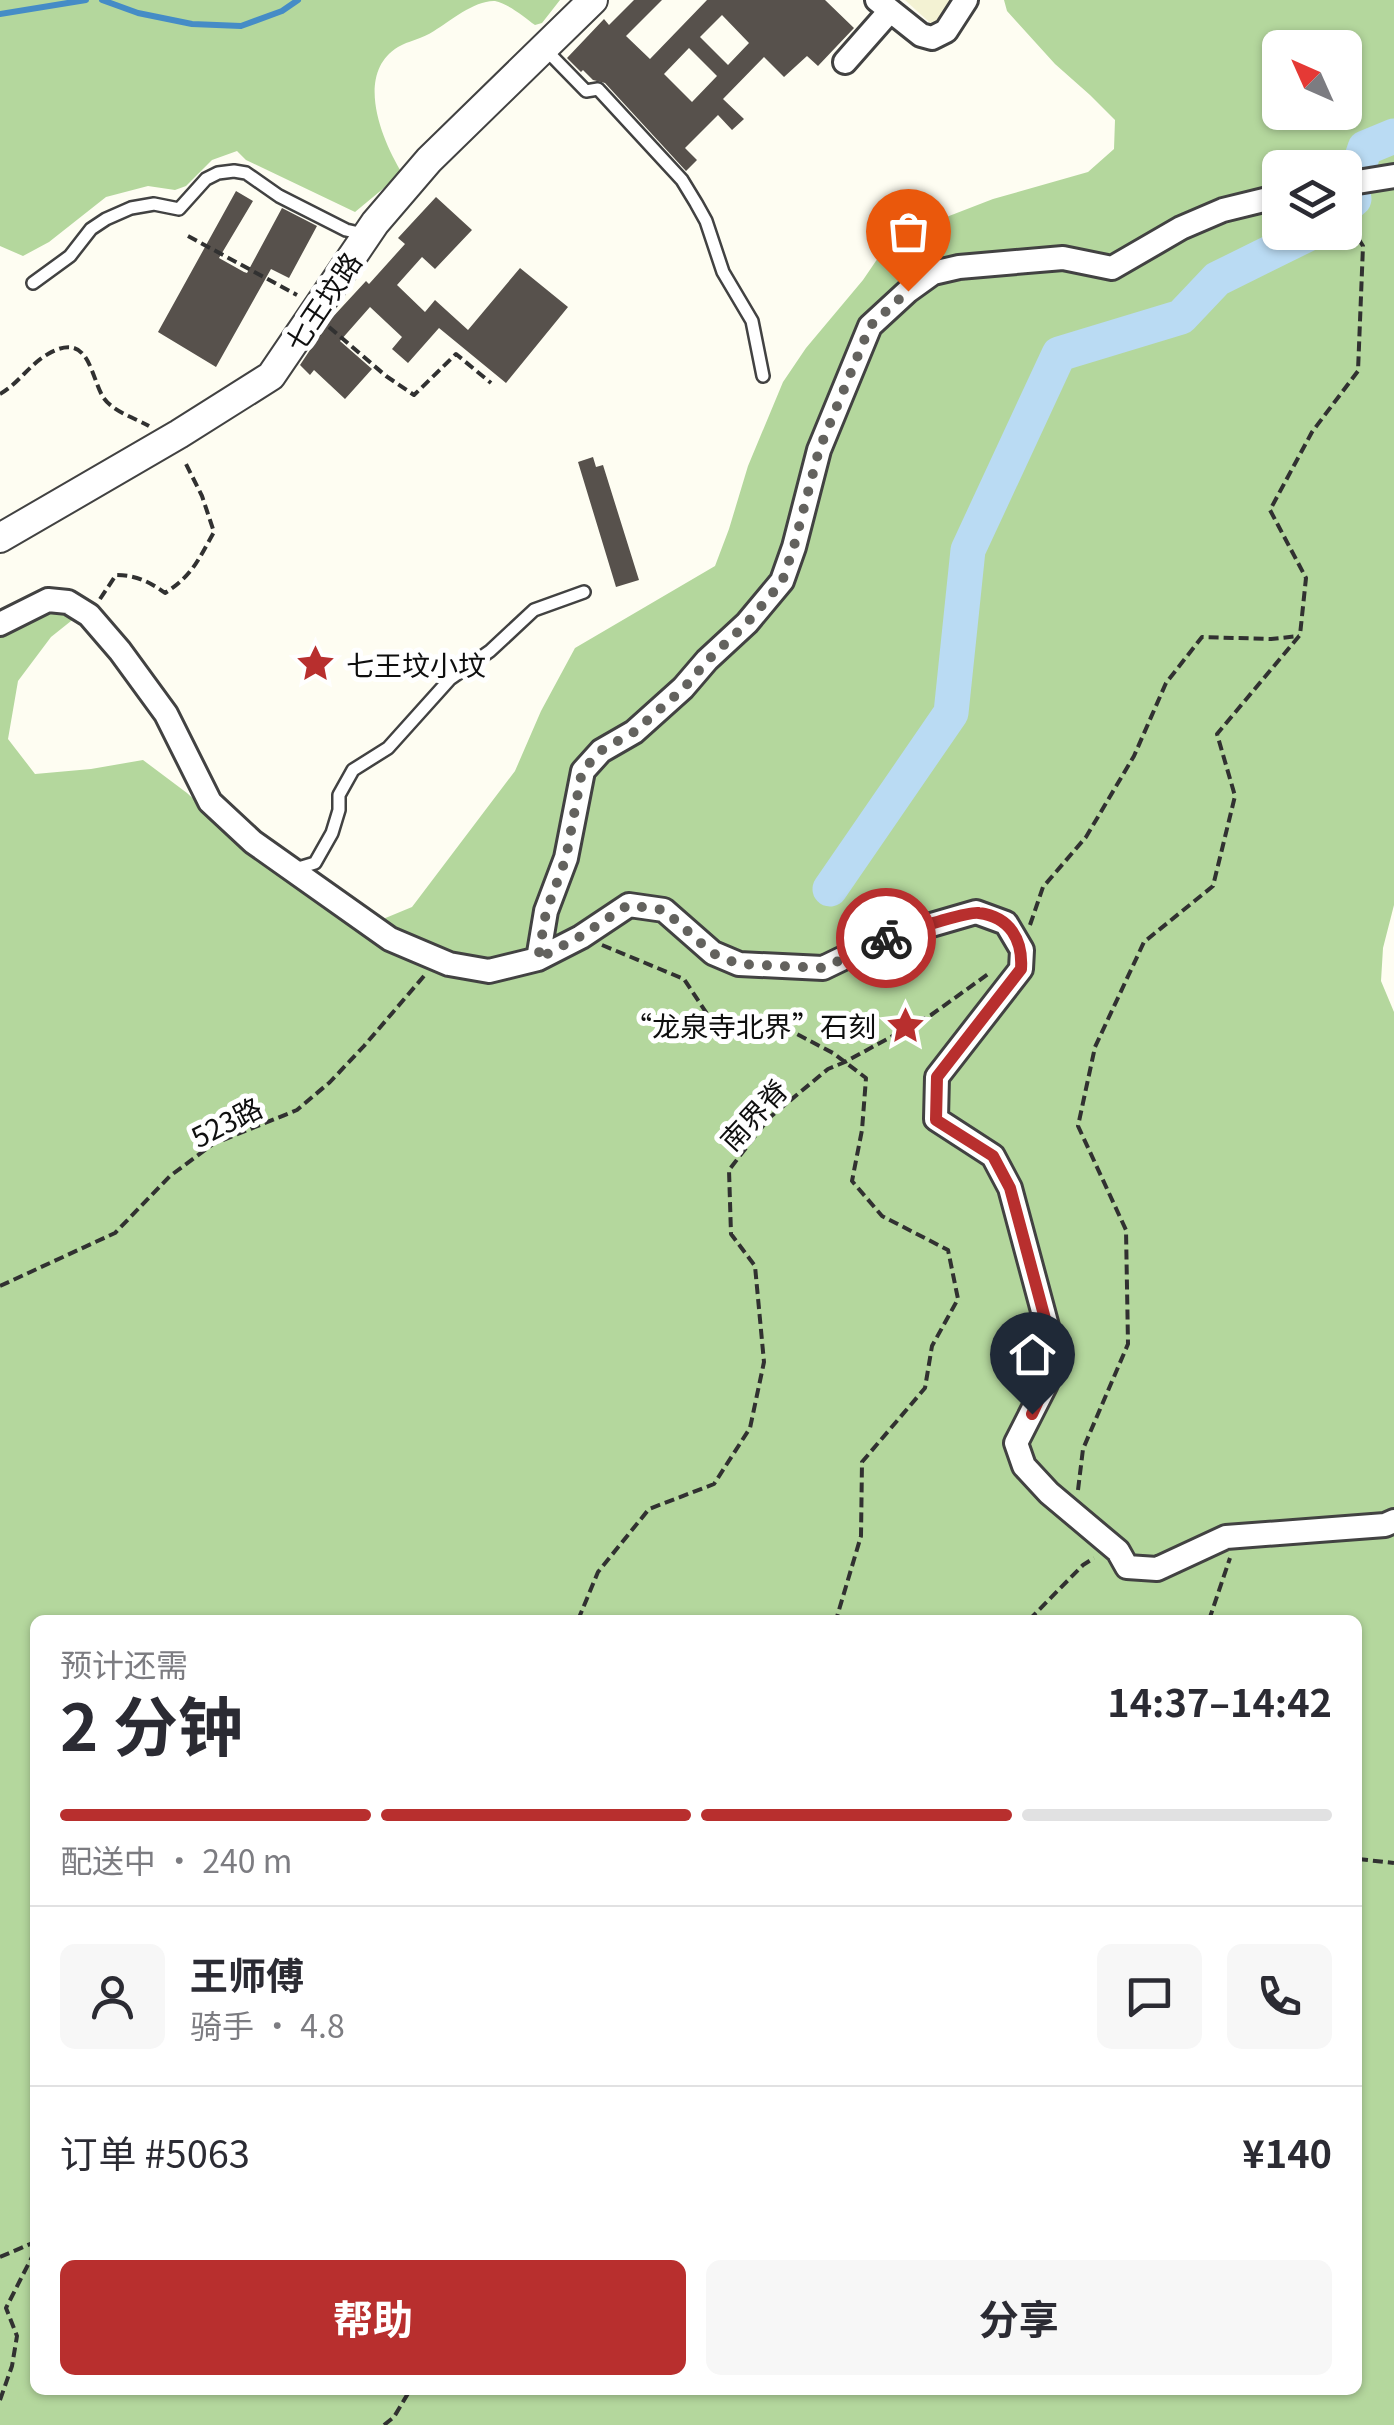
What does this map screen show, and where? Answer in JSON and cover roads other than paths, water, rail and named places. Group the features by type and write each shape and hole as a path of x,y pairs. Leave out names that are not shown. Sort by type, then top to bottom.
{"street":[{"name":"七王坟路","path":"0,538 271,376 368,234 429,160 593,0"},
{"path":"844,62 883,6 932,38 946,31 966,0"},
{"path":"1362,181 1394,176"},
{"path":"538,959 546,912 566,858 582,771 602,750 634,732 684,688 782,582 819,450 870,326 933,273 1063,258 1112,268 1181,228 1223,210 1262,200"},
{"path":"0,624 48,600 68,602 89,615 166,714 210,802 252,842 390,939 450,964 490,971 538,959 628,905 664,910 712,953 738,964 824,968 882,939 976,912 1006,923 1022,950 1021,969 937,1077 936,1120 993,1156 1010,1188 1055,1356 1046,1384 1016,1443 1024,1466 1049,1493 1112,1545 1127,1568 1158,1569 1226,1537 1385,1525 1394,1520"}],"lane":[{"path":"544,49 586,91 598,89 682,180 706,221 723,272 752,321 763,376"},
{"path":"32,283 70,256 91,230 106,219 131,208 154,204 179,209 206,179 234,170 246,173 279,196 346,230 368,234"},
{"path":"295,870 314,863 332,833 339,794 353,770 388,748 450,679 490,651 534,610 584,592"}],"waterway":[{"path":"0,14 86,0"},
{"path":"102,0 138,13 192,24 241,26 282,11 298,0"},
{"path":"1362,157 1365,148 1394,136"},
{"path":"830,889 951,713 968,550 1059,354 1181,317 1217,279 1276,250"}],"place":[{"name":"七王坟小坟","path":"316,664"},
{"name":"“龙泉寺北界”石刻","path":"906,1025"}]}
